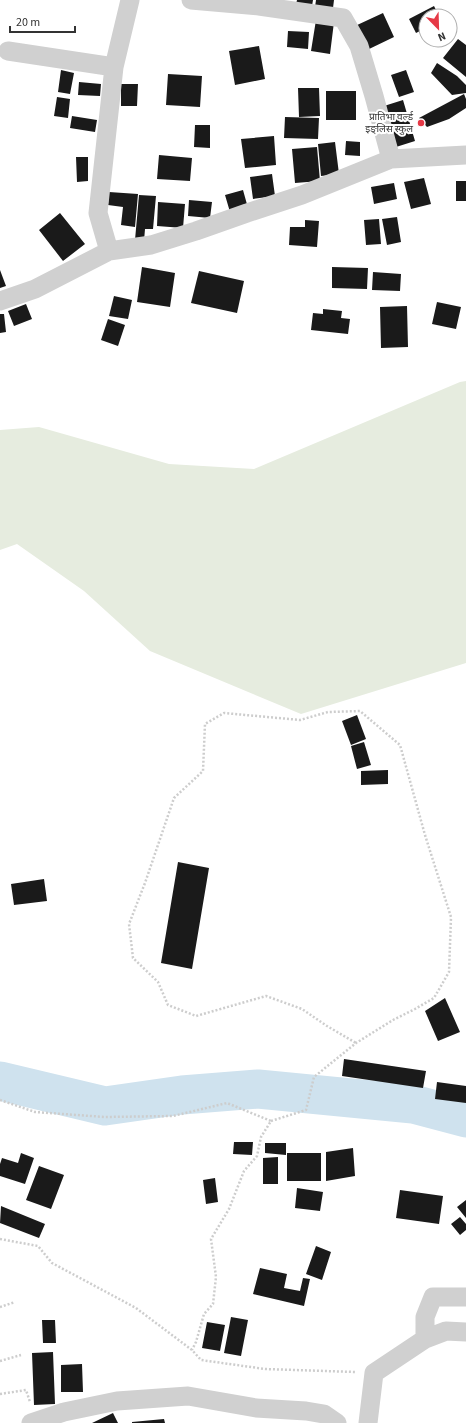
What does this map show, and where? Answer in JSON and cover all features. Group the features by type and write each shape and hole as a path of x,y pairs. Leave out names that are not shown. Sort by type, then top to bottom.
{"street":[{"path":"109,251 98,213 114,67 130,0"},
{"path":"191,0 260,6 343,18 359,46 374,96 390,159"},
{"path":"8,51 114,67"},
{"path":"0,301 35,289 109,251 150,245 196,231 302,196 390,159 466,155"},
{"path":"426,1339 425,1316 433,1297 466,1297"},
{"path":"368,1423 374,1373 426,1339 446,1331 466,1332"},
{"path":"33,1422 64,1412 117,1401 188,1396 256,1408 306,1411 324,1414 337,1423"}],"path":[{"path":"0,1100 35,1112 105,1117 173,1116 227,1103 271,1121 306,1110 314,1077 356,1043 393,1020 434,998 449,972 451,916 425,834 400,745 360,711 328,712 300,720 224,712 205,724 203,771 174,798 146,883 129,924 133,958 158,982 168,1005 196,1016 266,996 302,1009 356,1043"},
{"path":"192,1350 196,1342 204,1314 214,1304 216,1277 211,1239 229,1209 244,1171 257,1156 261,1137 271,1121"},
{"path":"0,1239 38,1246 52,1263 136,1308 192,1350 201,1360 265,1369 374,1373"},
{"path":"0,1307 15,1302"},
{"path":"0,1361 21,1355"},
{"path":"0,1394 26,1390 33,1422"}],"shaded area":[{"path":"466,381 466,663 301,714 150,651 84,591 17,544 0,550 0,430 39,427 169,464 254,469 460,382"}],"building":[{"path":"297,0 313,0 312,6 296,4"},
{"path":"316,0 334,0 333,8 315,7"},
{"path":"383,13 394,37 367,50 355,26"},
{"path":"418,14 418,32 416,33 409,19"},
{"path":"316,20 334,22 330,54 311,51"},
{"path":"288,31 309,32 308,49 287,47"},
{"path":"458,39 466,45 466,77 443,58 451,48 458,48"},
{"path":"259,46 265,79 235,85 229,51"},
{"path":"437,63 457,76 466,85 466,93 452,95 431,73"},
{"path":"61,70 74,73 70,94 58,92"},
{"path":"406,70 414,92 399,97 391,75"},
{"path":"168,74 202,76 200,107 166,105"},
{"path":"79,82 101,84 100,96 78,95"},
{"path":"121,84 138,84 137,106 121,106"},
{"path":"298,88 319,88 320,116 299,117"},
{"path":"326,91 356,91 356,120 326,120"},
{"path":"464,94 466,99 466,108 449,119 427,127 419,118"},
{"path":"57,97 70,99 68,118 54,116"},
{"path":"403,100 415,141 396,147 384,106"},
{"path":"72,116 97,120 95,132 70,128"},
{"path":"285,117 319,118 318,139 284,138"},
{"path":"195,125 210,125 210,148 194,147"},
{"path":"274,136 276,165 245,168 241,139"},
{"path":"346,141 360,142 360,156 345,155"},
{"path":"335,142 339,174 321,176 318,144"},
{"path":"317,147 320,181 295,183 292,149"},
{"path":"159,155 192,158 190,181 157,179"},
{"path":"76,157 88,157 88,181 77,182"},
{"path":"272,174 275,196 253,199 250,177"},
{"path":"424,178 431,204 411,209 404,182"},
{"path":"456,181 466,181 466,201 456,201"},
{"path":"394,183 397,199 374,204 371,187"},
{"path":"243,190 248,208 230,212 225,195"},
{"path":"109,192 138,194 135,227 121,225 123,207 108,205"},
{"path":"139,195 156,196 153,229 145,229 144,241 135,240"},
{"path":"189,200 212,202 210,218 188,216"},
{"path":"158,202 185,204 183,228 157,226"},
{"path":"60,213 85,244 63,261 39,230"},
{"path":"397,217 401,242 387,245 382,219"},
{"path":"379,219 381,244 366,245 364,220"},
{"path":"305,220 319,221 317,247 289,245 290,227 305,227"},
{"path":"142,267 175,273 170,307 137,302"},
{"path":"332,267 368,268 367,289 332,288"},
{"path":"0,270 6,286 0,288"},
{"path":"199,271 244,281 237,313 191,303"},
{"path":"373,272 401,274 400,291 372,290"},
{"path":"114,296 132,300 128,319 109,316"},
{"path":"437,302 461,307 456,329 432,324"},
{"path":"26,304 32,319 14,326 8,311"},
{"path":"407,306 408,347 381,348 380,307"},
{"path":"323,309 342,311 341,318 350,319 348,334 311,330 313,313 323,314"},
{"path":"0,314 4,314 6,332 0,333"},
{"path":"108,319 125,325 118,346 101,340"},
{"path":"357,715 366,739 351,745 342,721"},
{"path":"364,742 371,765 357,769 351,746"},
{"path":"388,770 388,784 361,785 361,771"},
{"path":"178,862 209,868 192,969 161,963"},
{"path":"44,879 47,901 14,905 11,884"},
{"path":"445,998 460,1032 438,1041 425,1011"},
{"path":"344,1059 426,1071 423,1088 342,1076"},
{"path":"437,1082 466,1086 466,1103 435,1099"},
{"path":"234,1142 253,1142 252,1155 233,1154"},
{"path":"265,1143 286,1143 286,1155 265,1153"},
{"path":"353,1148 355,1176 326,1181 326,1152"},
{"path":"21,1153 34,1158 25,1184 0,1176 0,1164 2,1158 18,1163"},
{"path":"287,1153 321,1153 321,1181 287,1181"},
{"path":"278,1157 278,1184 263,1184 263,1158"},
{"path":"39,1166 64,1175 51,1209 26,1200"},
{"path":"215,1178 218,1202 206,1204 203,1180"},
{"path":"297,1188 323,1192 320,1211 295,1208"},
{"path":"400,1190 443,1196 439,1224 396,1218"},
{"path":"466,1200 466,1218 457,1207"},
{"path":"1,1206 45,1224 39,1238 0,1223"},
{"path":"460,1217 466,1224 466,1230 460,1235 451,1224"},
{"path":"316,1246 331,1252 322,1280 306,1274"},
{"path":"260,1268 287,1274 284,1288 300,1291 303,1278 310,1279 304,1306 253,1294"},
{"path":"231,1317 248,1320 241,1356 224,1353"},
{"path":"42,1320 55,1320 56,1343 43,1343"},
{"path":"207,1322 225,1325 220,1351 202,1348"},
{"path":"53,1352 55,1404 34,1405 32,1353"},
{"path":"82,1364 83,1392 61,1392 61,1365"},
{"path":"113,1413 118,1423 92,1423"},
{"path":"164,1419 165,1423 132,1423 132,1422"}],"waterway":[{"path":"0,1081 105,1106 182,1095 258,1089 413,1104 466,1118"}],"place":[{"name":"प्रातिभा वर्ल्ड इङ्लिस स्कुल","path":"421,123"}]}
